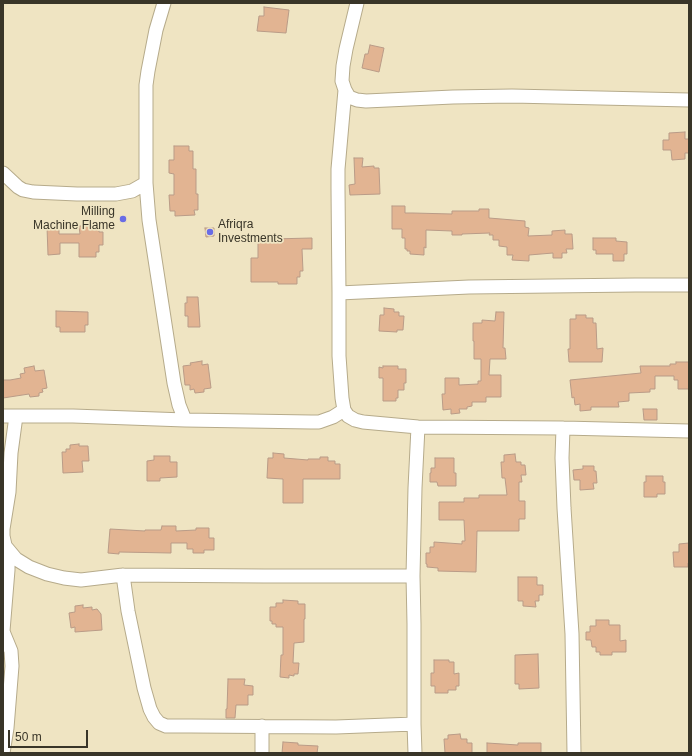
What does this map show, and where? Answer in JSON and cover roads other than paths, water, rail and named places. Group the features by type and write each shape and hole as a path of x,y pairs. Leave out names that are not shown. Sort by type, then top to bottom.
{"street":[{"path":"164,3 156,30 146,85 146,183 149,220 174,383 179,405 185,420"},
{"path":"357,3 343,66 342,81 349,97 357,100 366,101 512,96 689,100"},
{"path":"345,90 338,176 339,356 340,385 344,410 348,416 363,422 418,427 689,431"},
{"path":"3,173 23,190 33,192 116,194 132,191 146,183"},
{"path":"339,293 469,287 689,285"},
{"path":"3,753 7,728 12,666 12,651 4,634 3,627 8,570 3,529 9,492 10,416 73,416 185,420 319,422 333,417 344,410"},
{"path":"414,753 415,664 413,576 418,427"},
{"path":"563,428 562,458 571,615 574,753"},
{"path":"6,547 16,559 23,564 47,574 81,580 123,575 413,576"},
{"path":"123,575 128,611 144,688 150,709 159,723 166,726 336,727 414,724"},
{"path":"262,726 262,753"}],"place":[{"name":"Milling Machine Flame","path":"123,219"},
{"name":"Afriqra Investments","path":"210,232"}]}
